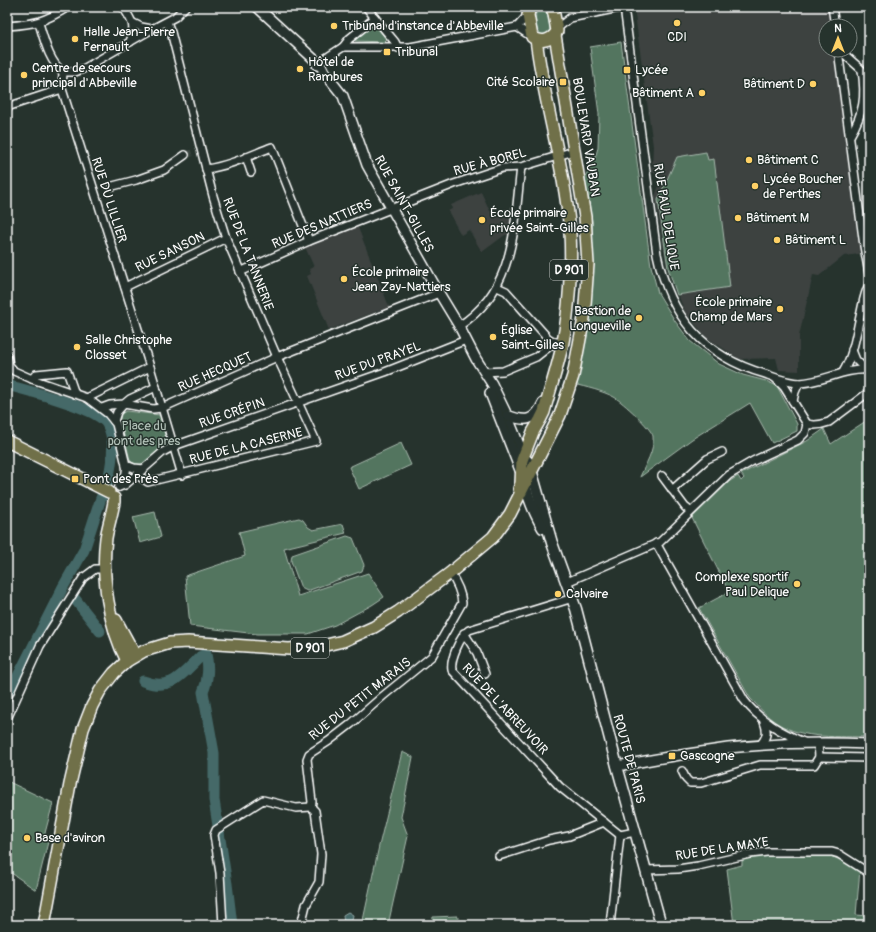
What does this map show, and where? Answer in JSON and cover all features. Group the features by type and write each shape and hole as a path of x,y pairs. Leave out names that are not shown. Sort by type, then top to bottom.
{"main road":[{"name":"BOULEVARD VAUBAN","path":"529,479 560,415 571,382 584,318 588,264 585,217 551,8"},
{"path":"531,10 534,38 546,40 556,33"},
{"name":"D 901","path":"44,925 70,784 83,729 100,691 114,673 131,658 155,646 170,643 188,642 275,649 305,649 343,641 374,627 398,612 450,573 471,555 495,526 519,488 529,479 521,464 533,432 544,412 550,390 569,286 570,233 566,198 534,38"},
{"path":"7,441 115,492 106,539 105,569 107,596 116,636 131,658"},
{"path":"471,555 500,530 529,479"},
{"name":"RUE SAINT-GILLES","path":"529,479 530,499 552,543"},
{"name":"RUE SAINT-GILLES","path":"529,479 573,598"},
{"path":"518,499 530,499"},
{"name":"ROUTE DE PARIS","path":"573,598 661,925"},
{"path":"111,612 125,636 131,658"},
{"path":"125,636 141,644 155,646"}],"street":[{"path":"7,26 39,22 51,18 68,7"},
{"path":"123,7 133,23 134,30 130,42"},
{"path":"39,22 56,65 63,72 75,72 84,69 152,29 167,22 175,17 185,7"},
{"name":"RUE SAINT-GILLES","path":"257,7 320,62 324,72 343,96 367,166 492,384 507,415 524,457"},
{"path":"366,7 395,42 398,48"},
{"path":"556,33 560,26 570,18 624,7"},
{"name":"RUE PAUL DELIQUE","path":"624,7 661,270 667,289 684,320 703,342 726,359 773,377 800,383 842,372 856,370 868,371"},
{"path":"832,7 834,18"},
{"path":"551,8 570,18"},
{"path":"343,47 410,47 517,27 531,10"},
{"path":"320,62 343,47 349,39 376,18"},
{"name":"RUE DE LA TANNERIE","path":"167,22 171,32 198,152 206,169 226,238 277,357 316,441"},
{"path":"133,23 141,27 152,29"},
{"path":"517,27 534,38"},
{"path":"839,58 869,274"},
{"path":"848,58 862,70 865,88 864,99 858,122 850,137"},
{"name":"RUE DU LILLIER","path":"63,72 62,89 150,367 182,475"},
{"path":"7,106 62,89"},
{"path":"206,169 214,168 272,147 309,241"},
{"name":"RUE À BOREL","path":"391,208 495,170 521,166 574,151"},
{"path":"113,186 164,170 185,155"},
{"path":"246,157 251,172"},
{"path":"459,326 476,313 497,287 512,246 521,166"},
{"name":"RUE DES NATTIERS","path":"240,272 309,241 391,208"},
{"name":"RUE SANSON","path":"125,287 226,238"},
{"path":"842,372 848,363 864,295 869,285"},
{"path":"497,287 506,291 548,338 559,342"},
{"name":"RUE HECQUET","path":"162,408 277,357 439,293"},
{"name":"RUE DU PRAYEL","path":"298,403 385,372 466,340"},
{"path":"484,372 503,371 536,357 559,342"},
{"path":"852,350 856,360 868,371"},
{"path":"7,355 9,365 14,371 32,379 87,398 102,408 114,421 127,470 125,478 115,492"},
{"path":"87,398 150,367"},
{"path":"32,379 36,374 67,370 75,394"},
{"name":"RUE SAINT-GILLES","path":"484,372 487,384 509,439 529,479"},
{"path":"567,582 665,538 729,475 753,461 798,440 805,433 807,424 784,387 773,377"},
{"path":"793,402 795,392 800,383"},
{"path":"114,421 117,412 130,399 156,387"},
{"path":"507,415 522,420 530,419 540,411 550,390"},
{"path":"807,424 822,425 829,422 869,392"},
{"name":"RUE CRÉPIN","path":"115,492 163,452 174,446 298,403"},
{"path":"102,408 110,405 124,404 153,409 162,408"},
{"name":"RUE DE LA CASERNE","path":"137,475 148,482 182,475 316,441"},
{"path":"672,490 708,459 722,452"},
{"path":"126,465 144,469"},
{"path":"662,476 690,512"},
{"path":"656,543 744,700 764,722 789,736 807,743"},
{"path":"7,720 40,646 83,578 95,569 105,569"},
{"name":"RUE DU PETIT MARAIS","path":"311,806 312,802 307,759 309,754 351,724 382,696 432,656 462,603 462,596 458,584 450,573"},
{"path":"485,674 477,652 464,633 469,630 573,598"},
{"name":"RUE DE L'ABREUVOIR","path":"464,633 453,658 451,666 452,670 560,787 620,835"},
{"path":"759,746 764,741 766,735 767,728 764,722"},
{"path":"617,766 701,752 759,746 807,743 869,744"},
{"path":"682,771 690,783 701,783 760,765 814,764 819,757 818,743"},
{"path":"819,757 869,758"},
{"path":"223,925 220,873 214,835 219,828 263,800 296,808 311,806 315,811 321,854 319,882 306,905 301,925"},
{"path":"499,856 549,840 569,836 604,822"},
{"path":"610,925 620,835 635,832"},
{"name":"RUE DE LA MAYE","path":"645,870 698,866 750,854 767,852 825,852 839,854 869,873"}],"shaded area":[{"name":"Lycée Boucher de Perthes","path":"634,7 828,7 829,18 818,18 818,58 834,58 860,254 844,256 819,276 813,275 799,336 799,371 779,370 776,358 739,359 706,337 685,312 667,267 655,196 661,181 652,170 653,146"},
{"name":"École primaire privée Saint-Gilles","path":"481,192 490,211 512,208 509,235 505,235 482,252 469,230 461,235 448,211 452,209 451,205"},
{"name":"École primaire Jean Zay-Nattiers","path":"357,225 390,309 383,309 329,330 307,276 311,274 309,269 314,267 305,247"}],"green space":[{"path":"540,9 546,12 549,21 550,30 545,35 539,33 536,27 536,12"},
{"path":"373,26 377,27 386,39 385,42 354,40"},
{"path":"621,42 651,266 658,293 675,321 690,341 719,364 743,375 766,381 777,386 797,424 797,431 772,443 750,403 692,439 640,477 653,447 653,436 651,432 636,415 614,397 600,391 573,384 592,272 592,221 584,182 598,148 599,114 590,47"},
{"path":"706,152 708,160 714,159 730,287 677,295 668,268 658,200 677,157"},
{"name":"Place du pont des pres","path":"126,411 160,415 167,443 154,456 144,463 134,464 130,460 120,419 121,414"},
{"name":"Complexe sportif Paul Delique","path":"869,419 869,737 810,735 787,728 777,723 750,698 699,608 729,592 692,518 730,481 738,476 741,481 744,478 741,474 807,441 824,429 831,444"},
{"path":"401,443 411,465 359,489 349,467"},
{"path":"155,512 161,537 140,543 133,517"},
{"path":"299,518 313,530 343,524 346,533 284,548 298,596 368,573 384,597 335,625 308,634 257,634 190,626 185,576 245,556 239,532"},
{"path":"347,536 353,538 364,565 362,571 307,591 301,588 291,561 292,555"},
{"path":"402,752 413,757 401,817 408,836 388,925 362,925 379,846"},
{"name":"Base d'aviron","path":"7,781 53,803 45,833 48,842 36,890 7,870"},
{"path":"825,854 860,869 856,915 869,916 869,925 734,925 727,869 742,865 742,859 758,856"},
{"path":"457,916 463,925 432,925 433,917"}],"water":[{"path":"348,912 353,915 351,925 344,925 343,915"}],"waterway":[{"path":"7,385 61,400 90,412 107,424 113,446 108,482"},
{"path":"9,694 63,587 84,550 101,498"},
{"path":"75,599 100,631"},
{"path":"143,681 153,684 169,683 182,675 201,656 206,654 208,673 203,692 214,753 214,800 232,925"}],"tunnel":[{"path":"185,155 195,152"}],"place":[{"name":"CDI","path":"677,23"},
{"name":"Tribunal d'instance d'Abbeville","path":"334,26"},
{"name":"Halle Jean-Pierre Pernault","path":"75,39"},
{"name":"Tribunal","path":"387,52"},
{"name":"Hôtel de Rambures","path":"300,69"},
{"name":"Lycée","path":"627,70"},
{"name":"Centre de secours principal d'Abbeville","path":"24,75"},
{"name":"Cité Scolaire","path":"563,82"},
{"name":"Bâtiment D","path":"813,84"},
{"name":"Bâtiment A","path":"702,93"},
{"name":"Bâtiment C","path":"749,160"},
{"name":"Lycée Boucher de Perthes","path":"755,186"},
{"name":"Bâtiment M","path":"738,218"},
{"name":"École primaire privée Saint-Gilles","path":"482,220"},
{"name":"Bâtiment L","path":"777,240"},
{"name":"École primaire Jean Zay-Nattiers","path":"344,279"},
{"name":"École primaire Champ de Mars","path":"780,309"},
{"name":"Bastion de Longueville","path":"639,318"},
{"name":"Église Saint-Gilles","path":"493,337"},
{"name":"Salle Christophe Closset","path":"77,347"},
{"name":"Pont des Près","path":"75,479"},
{"name":"Complexe sportif Paul Delique","path":"797,584"},
{"name":"Calvaire","path":"558,594"},
{"name":"Gascogne","path":"672,756"},
{"name":"Base d'aviron","path":"27,838"}]}
